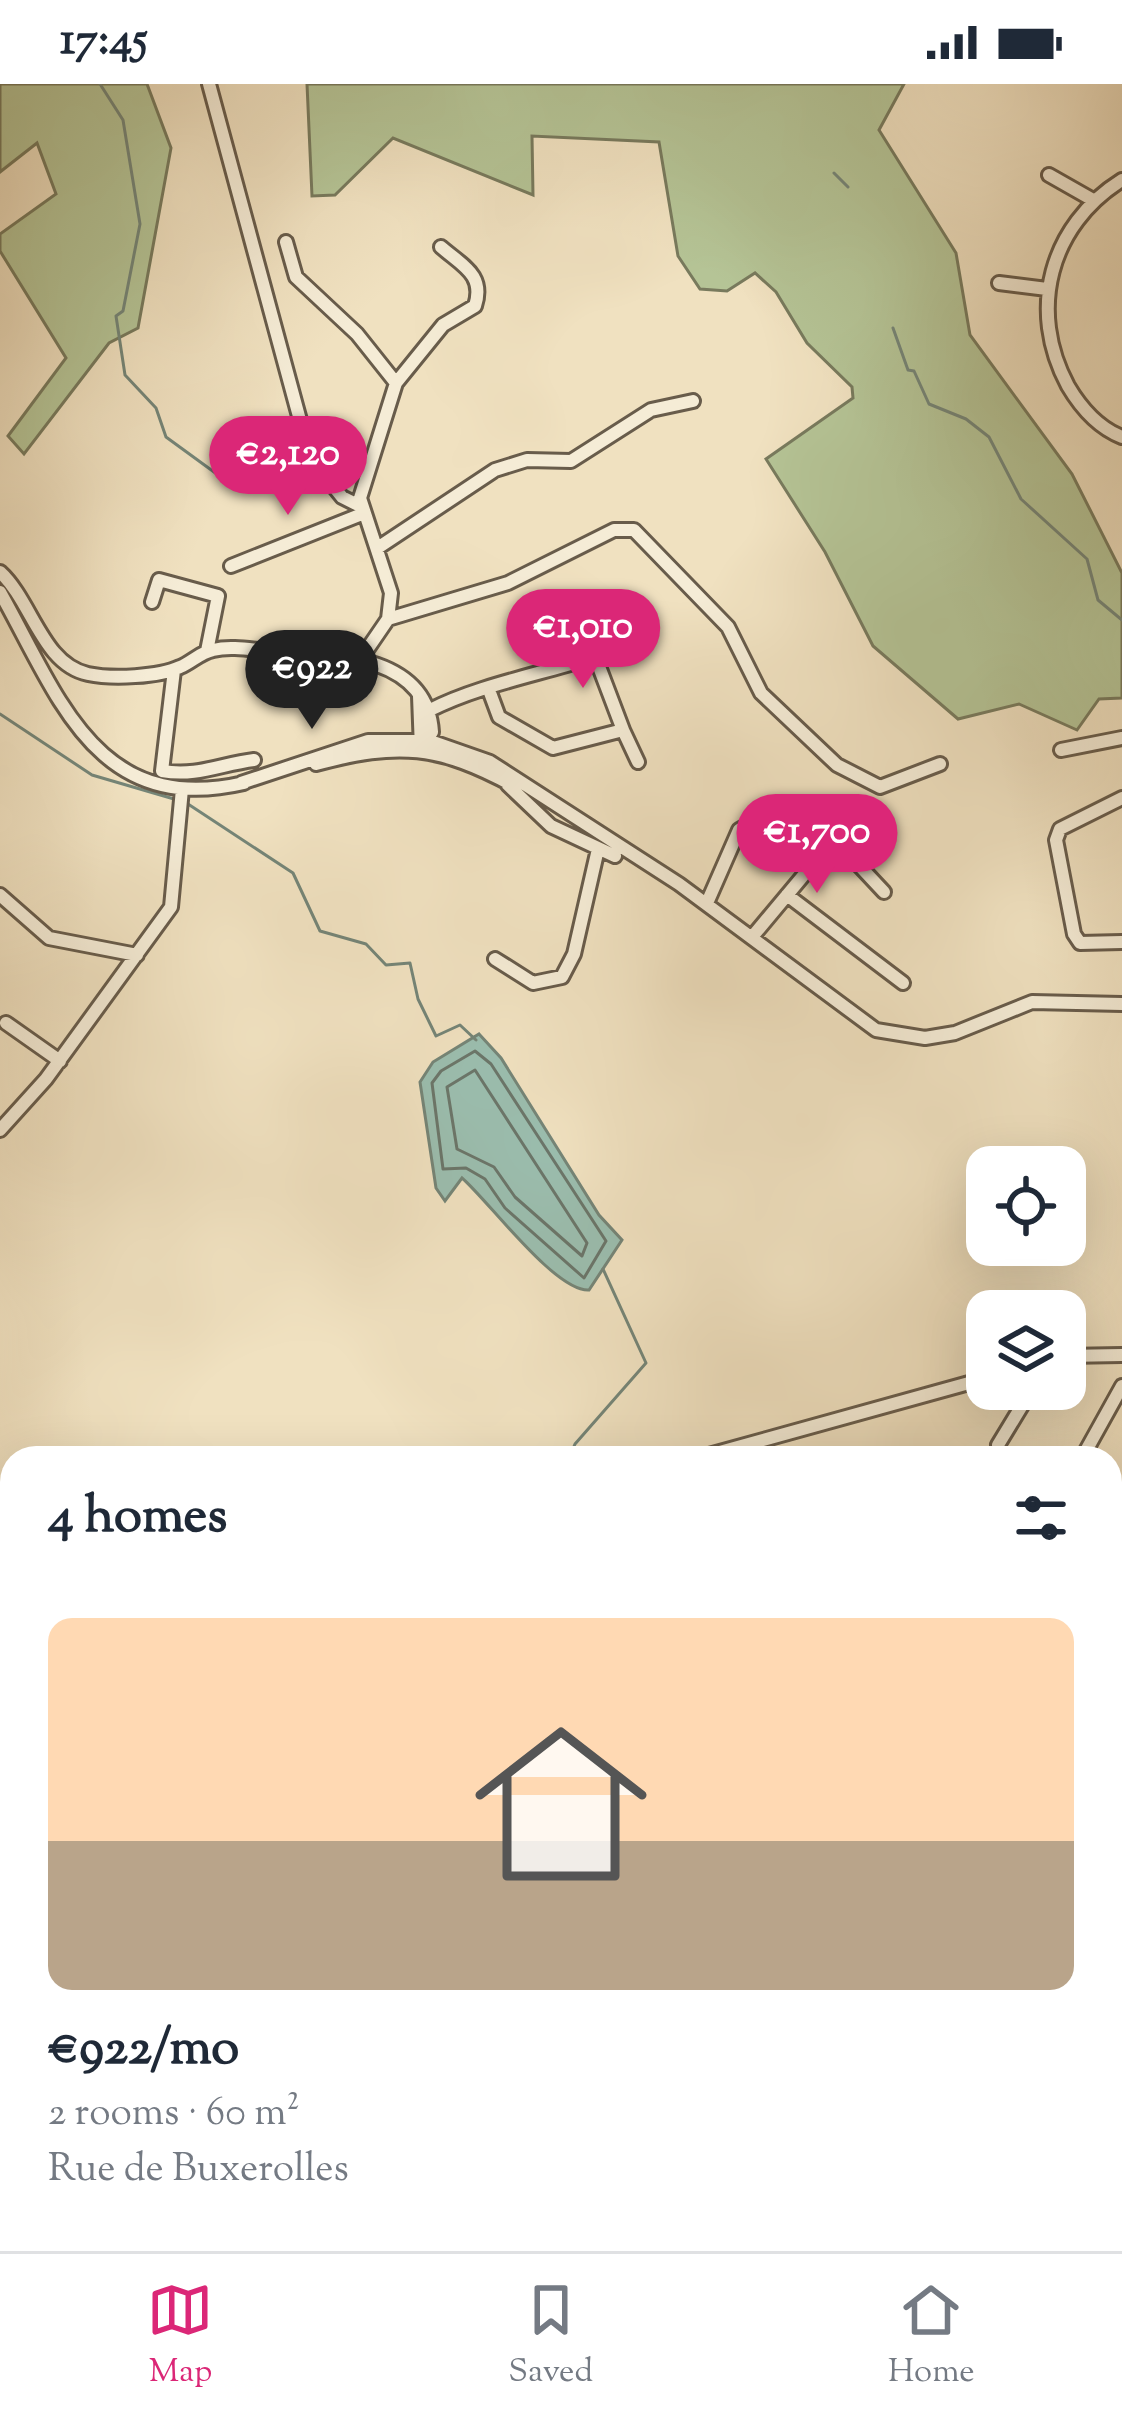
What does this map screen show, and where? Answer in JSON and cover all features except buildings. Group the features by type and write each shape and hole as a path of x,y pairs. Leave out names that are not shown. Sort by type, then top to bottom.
{"street":[{"path":"209,84 310,457 342,497 361,510 379,547 391,593 388,619 362,657"},
{"path":"1048,175 1094,200"},
{"path":"1122,180 1094,200 1062,244 1047,289 1059,370 1075,398 1101,427 1122,437"},
{"path":"286,242 296,277 357,334 396,383"},
{"path":"361,510 396,383 443,325 475,305 481,288 478,279 441,247"},
{"path":"999,284 1047,289"},
{"path":"379,547 495,470 527,460 571,461 651,410 693,401"},
{"path":"231,566 361,510"},
{"path":"388,619 508,583 614,530 634,530 728,627 742,664 761,693 837,765 880,787 940,764"},
{"path":"0,572 27,602 50,647 74,668 107,675 174,670 207,651 362,657 389,670 430,710"},
{"path":"152,602 159,580 218,596 207,651"},
{"path":"0,592 82,737 119,768 182,789 241,783 340,748 423,743 490,761 707,903 849,1015 899,1036 955,1033 1055,998 1122,1004"},
{"path":"430,710 587,659 598,664 638,762"},
{"path":"174,670 163,771 201,775 224,764 254,760"},
{"path":"489,690 499,717 554,748 623,730"},
{"path":"419,696 423,743"},
{"path":"423,743 430,710"},
{"path":"1061,750 1122,738"},
{"path":"423,743 583,824"},
{"path":"504,781 527,807 573,839 615,856"},
{"path":"0,1130 60,1061 171,907 182,789"},
{"path":"1122,799 1060,829 1055,840 1074,934 1080,943 1122,942"},
{"path":"707,903 739,830 751,823"},
{"path":"573,839 583,824"},
{"path":"752,937 828,846 841,846 884,892"},
{"path":"495,959 533,983 562,977 574,954 598,849"},
{"path":"787,895 903,983"},
{"path":"0,896 50,938 137,956"},
{"path":"7,1023 60,1061"},
{"path":"1086,1356 1122,1355"},
{"path":"741,1446 966,1384"},
{"path":"1089,1446 1122,1386"},
{"path":"998,1446 1019,1410"}],"shaded area":[{"path":"0,84 147,84 171,148 138,328 109,343 24,454 8,436 66,358 0,251 0,234 56,194 37,143 0,172"},
{"path":"307,84 904,84 879,130 956,253 970,335 1072,474 1122,573 1122,698 1099,699 1077,730 1019,704 958,719 873,646 825,552 766,459 853,398 852,387 807,343 776,292 755,273 727,291 700,289 678,256 659,142 532,136 533,195 393,138 335,195 312,196"}],"water":[{"path":"479,1034 501,1058 599,1215 622,1240 589,1290 575,1287 540,1261 462,1178 445,1201 436,1188 420,1082 433,1062"}],"waterway":[{"path":"100,84 123,120 140,224 123,311 116,316 125,375 156,408 166,437 225,480"},
{"path":"834,173 848,187"},
{"path":"893,328 908,370 914,371 929,404 966,419 989,437 1021,499 1087,559 1098,600 1122,620"},
{"path":"0,714 92,775 174,799"},
{"path":"188,804 293,873 320,931 366,944 386,965 410,963 418,999 436,1036 460,1025 476,1040"},
{"path":"574,1446 646,1363 603,1269"}]}
